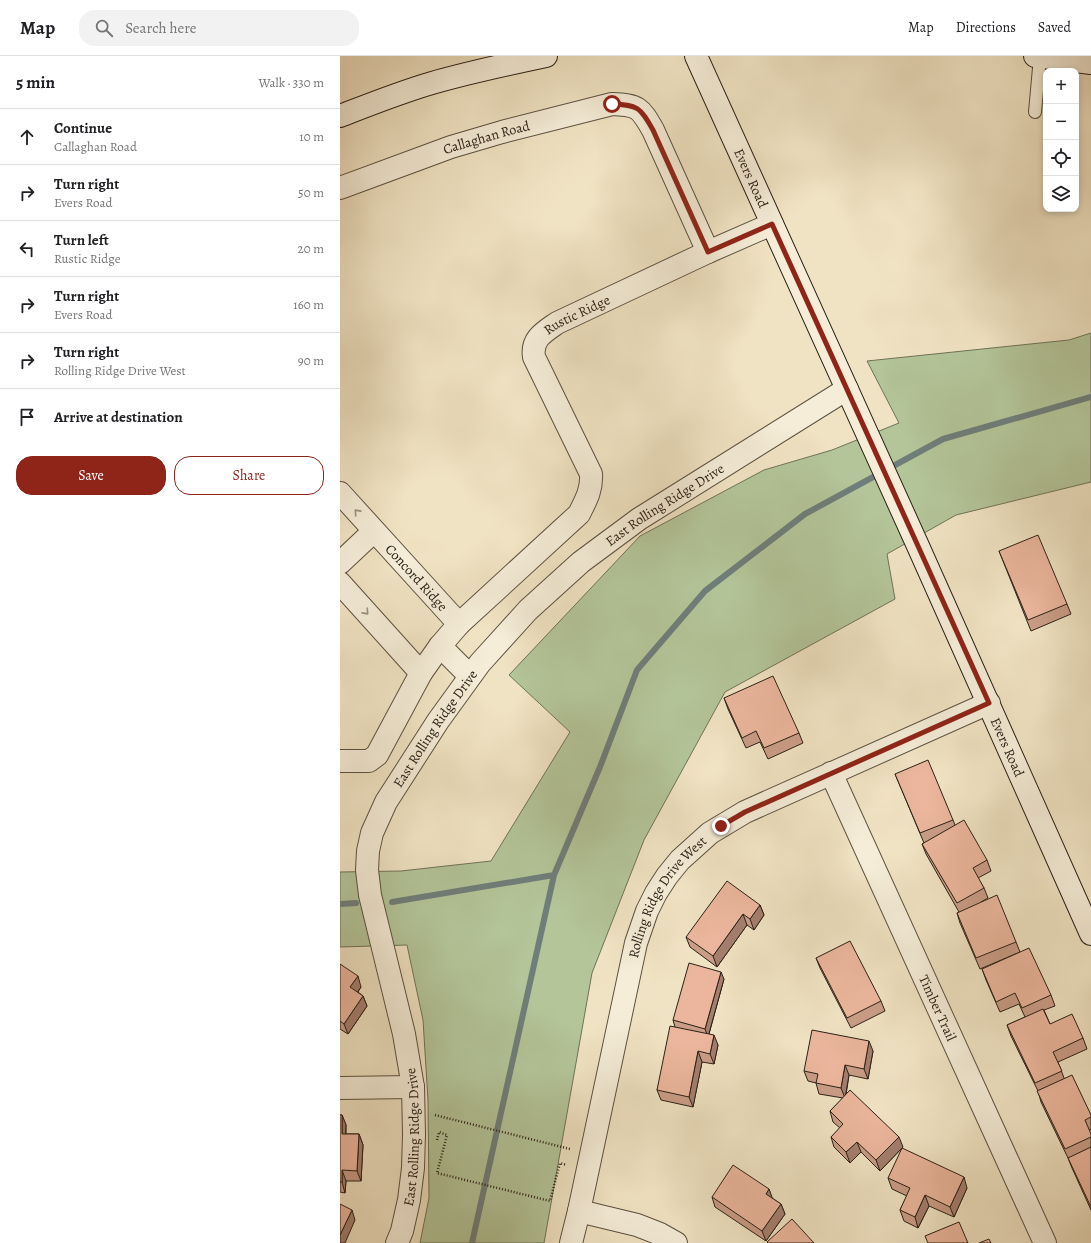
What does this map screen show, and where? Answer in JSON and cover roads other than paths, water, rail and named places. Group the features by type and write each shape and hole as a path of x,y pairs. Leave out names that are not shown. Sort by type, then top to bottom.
{"street":[{"path":"340,116 434,83 507,64 546,56"},
{"name":"Evers Road","path":"696,56 989,703 1091,934"},
{"path":"1035,56 1091,63"},
{"name":"Callaghan Road","path":"340,188 451,147 502,132 612,104 625,105 636,107 644,114 653,130 708,252"},
{"name":"Rustic Ridge","path":"459,624 580,514 590,492 591,474 534,357 533,350 542,333 557,323 708,252 772,224"},
{"name":"East Rolling Ridge Drive","path":"397,1243 402,1231 409,1200 413,1168 413,1087 404,1034 370,895 367,870 368,850 372,833 386,802 438,722 480,663 528,610 581,562 639,519 847,388"},
{"name":"Concord Ridge","path":"340,493 459,624"},
{"name":"Concord Ridge","path":"340,563 374,531"},
{"path":"340,583 421,673"},
{"path":"340,761 369,761 377,755 421,673 440,646 459,624"},
{"path":"440,646 470,676"},
{"name":"Rolling Ridge Drive West","path":"571,1243 636,943 647,911 667,876 680,860 710,833 745,812 989,703"},
{"name":"Timber Trail","path":"831,773 1045,1243"},
{"path":"340,1088 413,1087"},
{"path":"579,1211 637,1225 660,1234 676,1243"}],"lane":[{"path":"1035,112 1040,56"}],"waterway":[{"path":"472,1243 554,875 600,767 637,670 705,591 805,514 943,439 1091,397"},
{"path":"392,902 554,875"},
{"path":"340,904 356,903"}]}
